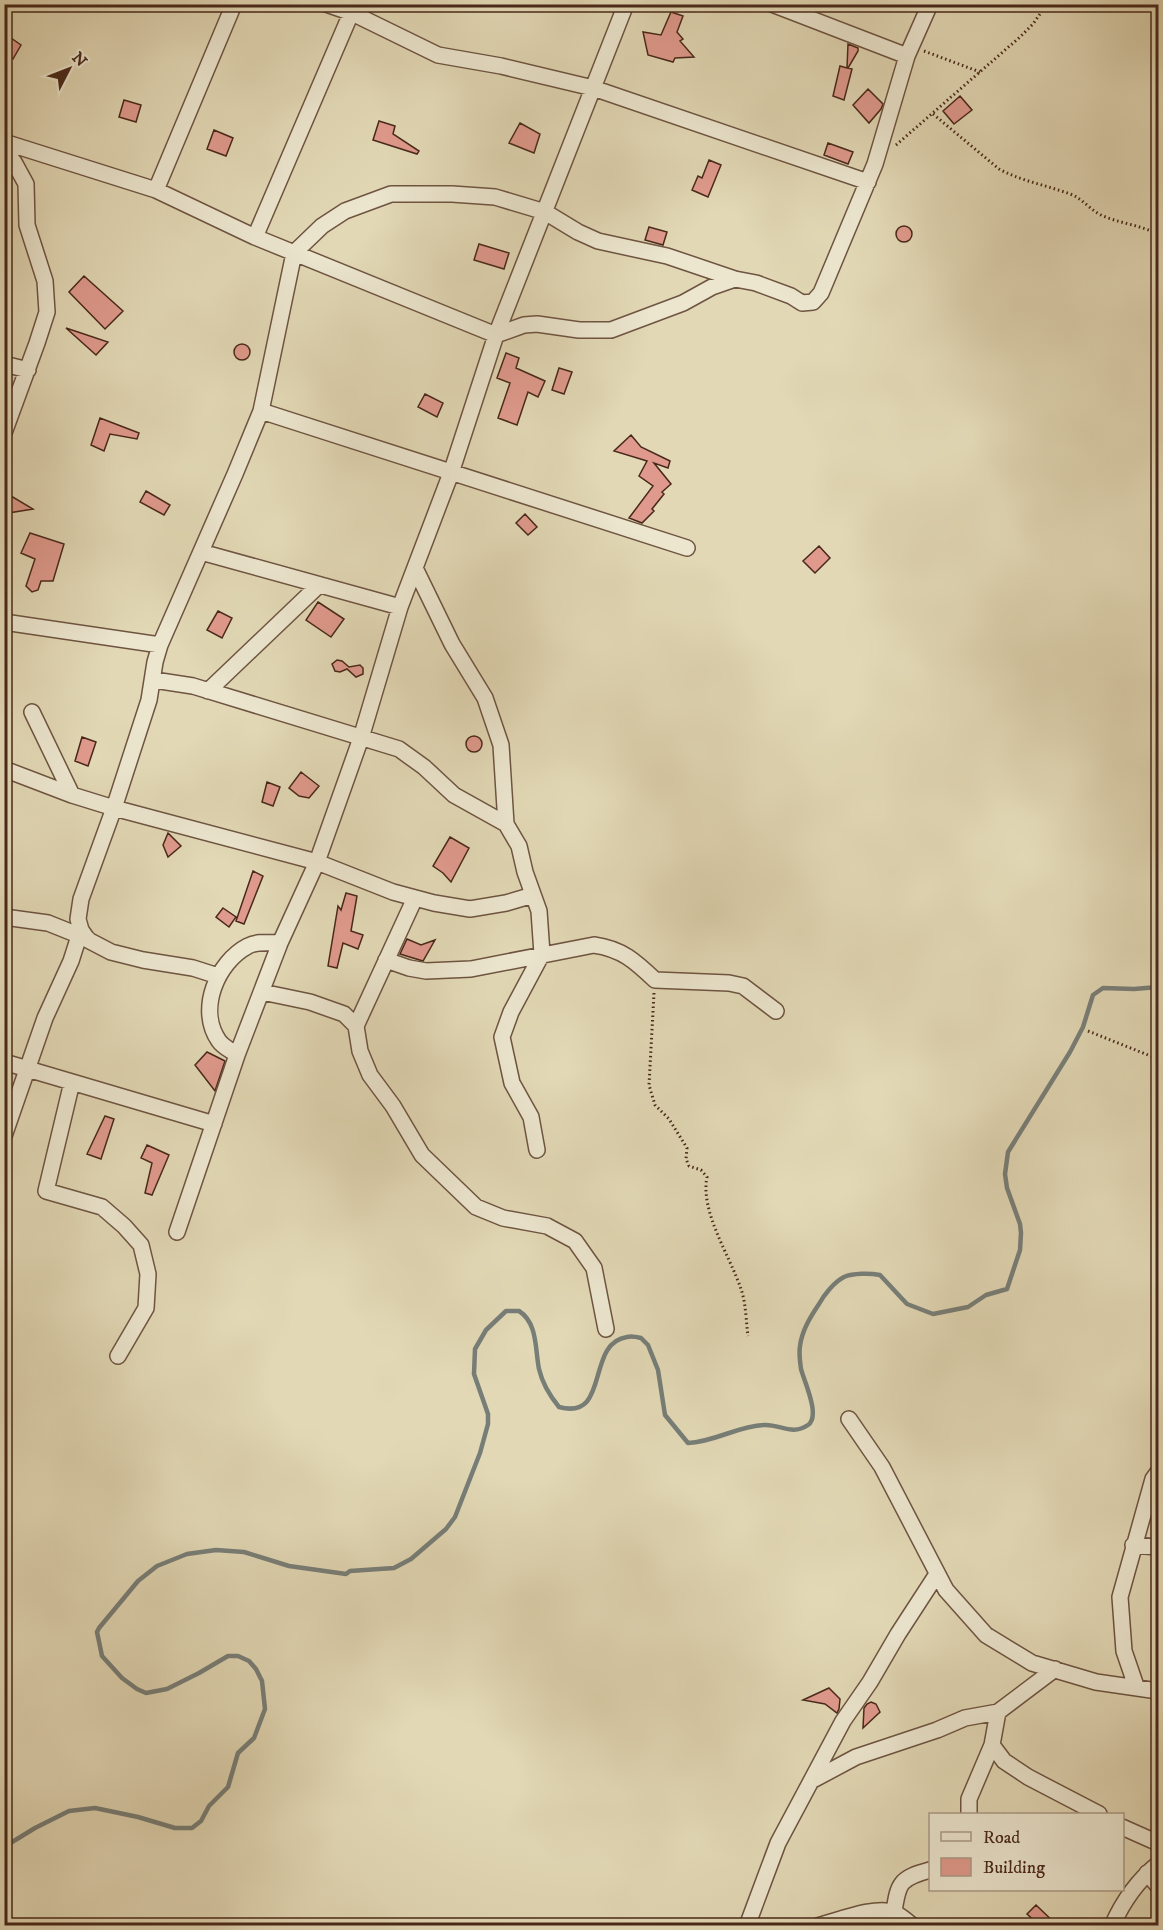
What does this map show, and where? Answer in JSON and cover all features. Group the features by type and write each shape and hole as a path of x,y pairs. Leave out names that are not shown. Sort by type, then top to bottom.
{"street":[{"path":"156,190 234,4"},
{"path":"326,4 353,9 438,54 593,88 868,182"},
{"path":"177,1232 237,1055 280,943 317,862 361,738 400,607 451,473 496,335 626,4"},
{"path":"772,4 909,51"},
{"path":"84,938 78,919 81,899 114,808 149,700 160,645 261,411 294,253 322,226 345,211 391,194 495,197 545,212 598,241 668,256 735,279 756,283 802,303 813,302 821,292 868,182 909,51 930,4"},
{"path":"255,237 353,9"},
{"path":"4,142 156,190 255,237 496,335 524,325 537,324 579,330 610,330 683,303 712,287 735,279"},
{"path":"4,151 14,162 26,184 27,225 45,281 47,312 4,433"},
{"path":"4,364 28,370"},
{"path":"261,411 687,548"},
{"path":"201,552 400,607"},
{"path":"415,568 452,644 488,707 501,745 507,824 519,846 525,872 539,910 542,954 511,1012 502,1037 512,1083 531,1117 537,1150"},
{"path":"208,691 319,585"},
{"path":"4,622 160,645"},
{"path":"154,680 193,686 399,749 424,767 454,795 507,824"},
{"path":"32,712 72,795"},
{"path":"4,769 114,808 317,862 393,892 415,898 470,909 506,903 533,895"},
{"path":"415,898 356,1026 360,1052 370,1075 393,1106 422,1155 476,1207 503,1218 547,1226 575,1241 594,1268 606,1329"},
{"path":"4,917 48,923 111,952 193,968 218,976"},
{"path":"4,1136 45,1018 84,938"},
{"path":"237,1055 220,1043 211,1025 210,1003 218,976 234,955 250,944 280,943"},
{"path":"386,960 426,971 471,969 594,945 611,947 630,957 655,980 729,983 743,987 776,1011"},
{"path":"262,992 310,1002 344,1014 356,1026"},
{"path":"4,1062 214,1124"},
{"path":"72,1082 46,1191 102,1207 141,1245 148,1274 146,1308 118,1356"},
{"path":"849,1419 882,1467 946,1590 986,1635 1032,1663 1096,1682 1158,1691"},
{"path":"1136,1686 1124,1651 1120,1597 1153,1479 1158,1472"},
{"path":"1133,1545 1158,1547"},
{"path":"747,1926 778,1843 843,1721 937,1574"},
{"path":"811,1781 856,1757 938,1730 965,1718 998,1712 1055,1669"},
{"path":"969,1813 969,1799 992,1745 998,1712"},
{"path":"992,1745 1004,1761 1028,1777 1095,1813"},
{"path":"1124,1828 1158,1843"},
{"path":"1153,1869 1158,1886"},
{"path":"1112,1926 1123,1901 1153,1869"},
{"path":"894,1912 897,1889 904,1880 929,1870"},
{"path":"818,1926 873,1910 894,1912 913,1926"}],"path":[{"path":"875,164 1026,31 1047,4"},
{"path":"909,51 980,72"},
{"path":"933,114 999,169 1011,176 1072,194 1100,214 1158,234"},
{"path":"655,980 649,1085 651,1093 655,1105 669,1119 687,1148 686,1159 690,1166 701,1170 707,1177 706,1195 720,1240 742,1291 748,1336"},
{"path":"1088,1031 1158,1059"}],"building":[{"path":"671,12 683,16 677,32 683,39 680,41 694,57 675,58 673,62 648,55 643,32 661,35"},
{"path":"11,38 21,45 13,59 4,54"},
{"path":"848,44 858,48 858,51 848,68 852,69 844,100 833,96 840,66 847,68"},
{"path":"868,89 883,104 869,123 853,105"},
{"path":"960,96 972,110 954,124 943,111"},
{"path":"124,100 141,105 136,122 119,117"},
{"path":"379,121 395,126 393,134 419,151 417,154 373,140"},
{"path":"520,123 540,134 534,153 509,143"},
{"path":"214,130 233,138 226,156 207,149"},
{"path":"828,143 853,152 848,164 824,155"},
{"path":"709,160 721,165 708,197 692,190 698,176 702,178"},
{"path":"904,226 912,234 904,242 896,234"},
{"path":"649,227 667,232 663,245 645,240"},
{"path":"479,244 509,253 504,269 474,260"},
{"path":"84,276 123,311 105,329 69,292"},
{"path":"66,328 108,342 96,355"},
{"path":"242,344 248,346 250,352 248,358 242,360 236,358 234,352 236,346"},
{"path":"506,353 519,358 516,368 545,381 538,397 528,392 517,425 498,418 510,383 497,378"},
{"path":"559,368 572,372 564,394 552,390"},
{"path":"425,394 443,403 437,417 418,407"},
{"path":"100,418 139,433 137,439 110,434 104,451 91,445"},
{"path":"631,435 641,447 670,461 668,468 654,463 671,484 662,492 664,494 652,509 654,511 642,523 629,518 653,486 639,476 647,461 614,451"},
{"path":"146,491 170,505 164,515 140,502"},
{"path":"11,496 33,509 8,513"},
{"path":"525,514 537,527 528,535 516,523"},
{"path":"30,533 64,544 53,581 41,581 38,590 32,592 26,586 35,559 21,553"},
{"path":"819,546 830,558 815,573 803,561"},
{"path":"318,602 344,619 331,637 306,620"},
{"path":"218,611 232,618 222,638 207,630"},
{"path":"337,660 349,667 360,665 363,668 363,674 356,677 347,669 340,672 335,671 332,664"},
{"path":"471,736 477,736 482,744 480,750 471,752 466,747 466,741"},
{"path":"82,737 96,742 88,766 75,761"},
{"path":"301,772 319,786 309,798 299,796 289,788"},
{"path":"267,782 280,787 273,806 262,802"},
{"path":"168,833 181,846 168,857 163,845"},
{"path":"450,837 469,848 451,882 433,866"},
{"path":"253,871 263,876 244,924 236,921"},
{"path":"346,893 357,896 351,931 363,935 358,949 343,943 337,968 328,966 338,906 341,910"},
{"path":"223,908 236,917 229,927 216,917"},
{"path":"407,939 421,945 435,940 423,961 400,954"},
{"path":"207,1052 225,1061 215,1091 195,1065"},
{"path":"105,1116 114,1119 101,1159 87,1154"},
{"path":"147,1145 169,1155 152,1195 145,1193 152,1163 141,1158"},
{"path":"829,1688 840,1699 837,1713 825,1704 803,1700"},
{"path":"871,1702 876,1704 880,1712 863,1728 864,1708"},
{"path":"1036,1905 1058,1926 1040,1926 1027,1914"}],"waterway":[{"path":"4,1847 69,1811 95,1808 175,1828 192,1828 201,1821 209,1806 228,1787 238,1753 254,1738 265,1709 262,1681 256,1669 249,1661 238,1656 228,1656 167,1689 146,1693 122,1678 102,1656 97,1632 99,1628 138,1581 157,1566 187,1554 216,1550 244,1552 289,1566 346,1574 350,1571 394,1568 411,1559 446,1529 455,1517 480,1453 488,1424 488,1414 474,1374 475,1349 486,1330 506,1311 519,1311 530,1322 535,1337 540,1374 559,1407 575,1408 586,1403 592,1393 606,1352 614,1342 629,1337 641,1338 648,1345 658,1370 665,1415 688,1443 707,1440 754,1426 770,1425 797,1430 812,1421 812,1406 801,1369 801,1340 807,1324 824,1297 833,1285 844,1277 862,1274 880,1275 907,1304 933,1314 968,1307 986,1295 1007,1289 1020,1250 1021,1233 1007,1188 1005,1174 1008,1152 1070,1052 1083,1027 1093,995 1103,988 1158,987"}]}
